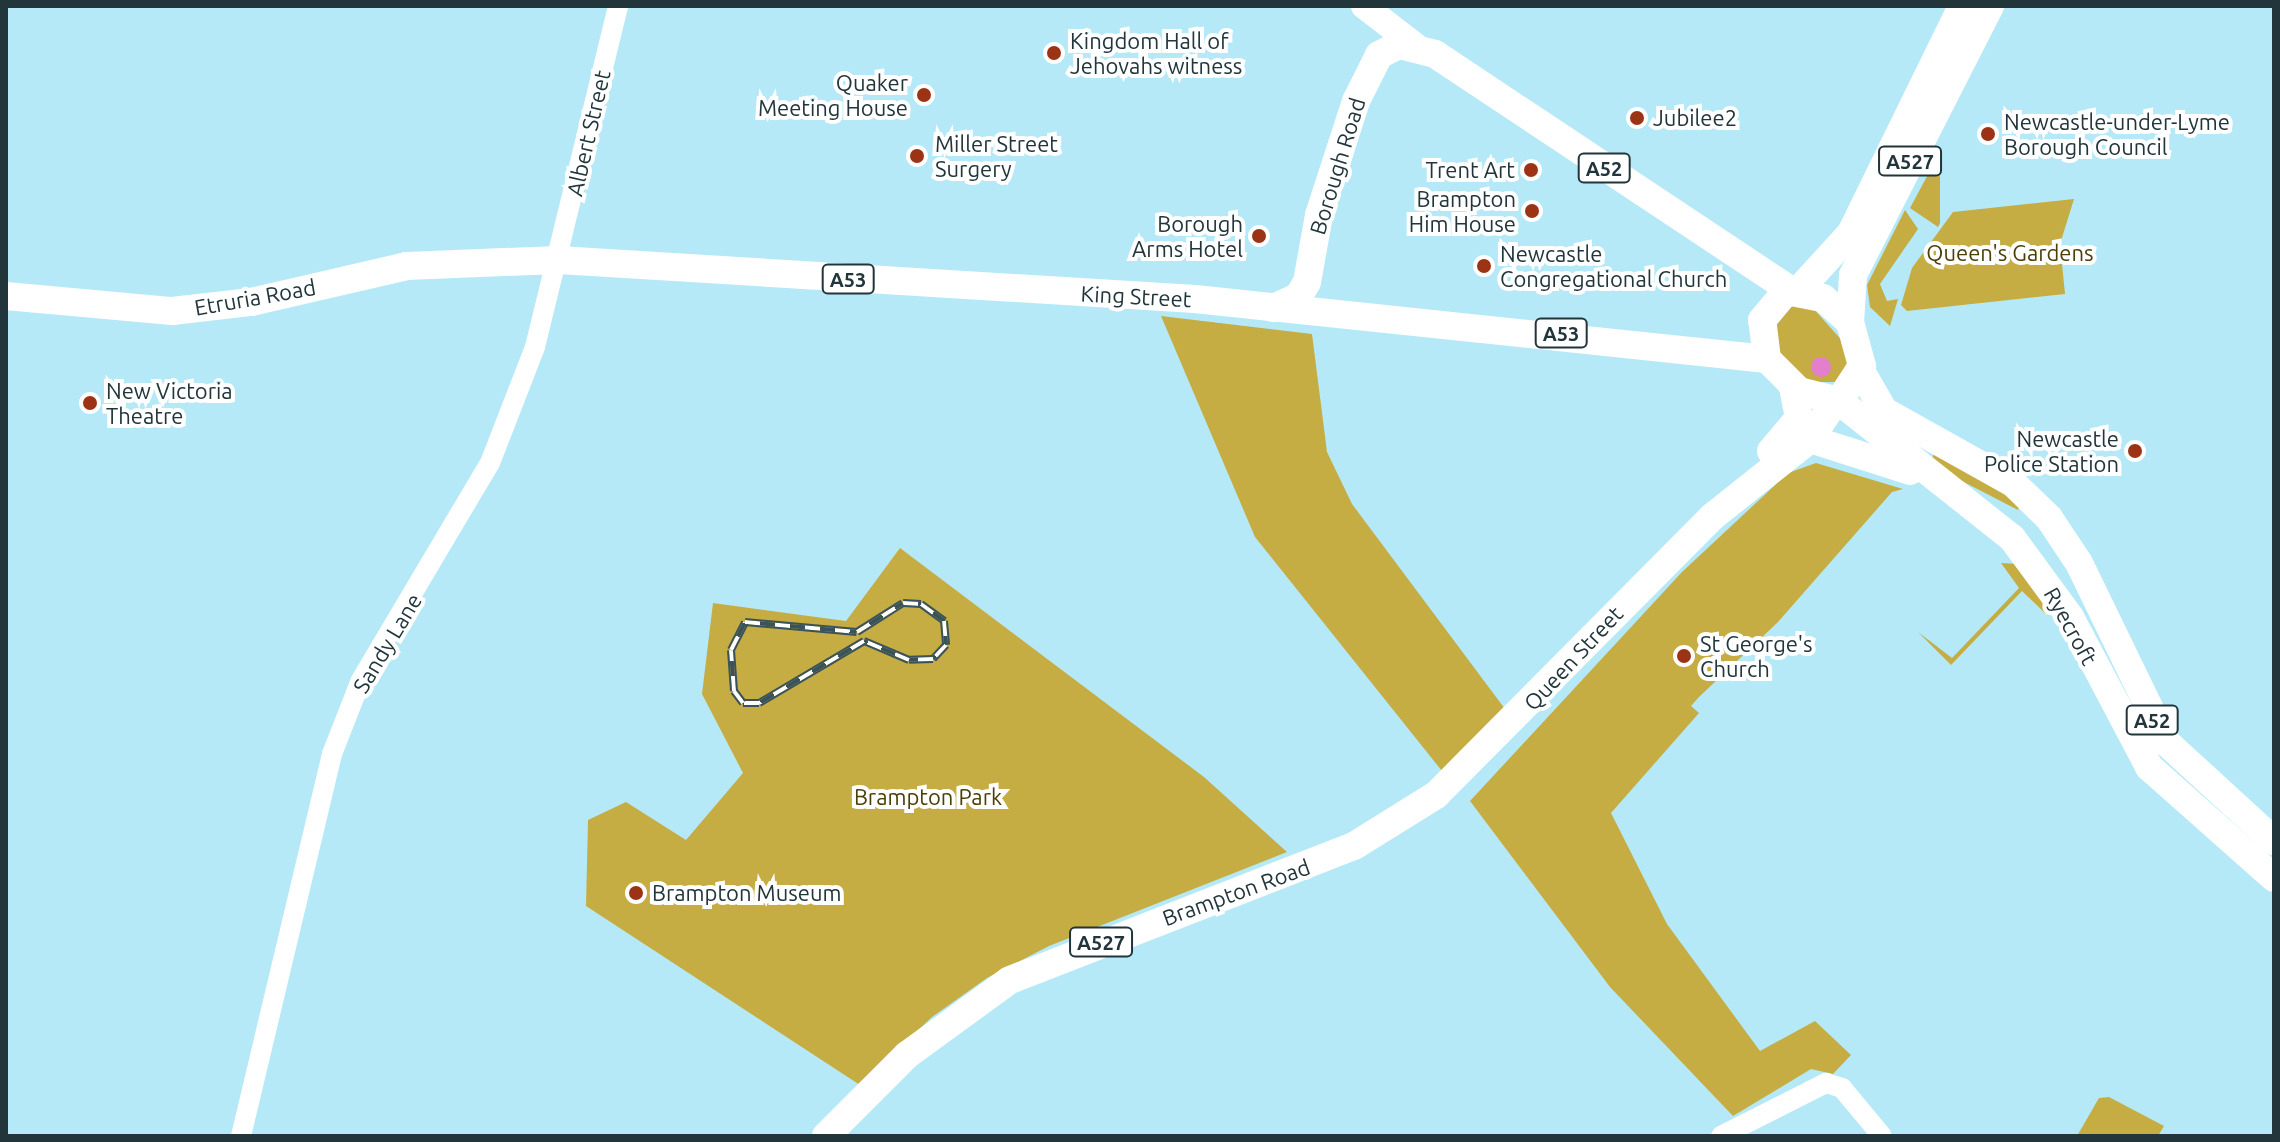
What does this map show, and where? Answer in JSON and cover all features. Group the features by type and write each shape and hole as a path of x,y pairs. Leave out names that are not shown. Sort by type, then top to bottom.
{"highway":[{"name":"A527","path":"1795,291 1851,233 1962,6"},
{"name":"A527","path":"1850,322 1853,275 1990,6"},
{"name":"A52","path":"1398,49 1795,291"},
{"name":"Borough Road","path":"1307,282 1343,135 1398,49"},
{"name":"King Street","path":"502,260 559,260 1273,308 1767,359"},
{"name":"Etruria Road","path":"6,296 183,310 407,266 502,260"},
{"path":"1273,308 1298,297 1307,282"},
{"name":"A53","path":"1307,282 1325,303 1354,315"},
{"path":"1795,291 1832,303 1850,322 1861,371 1837,402 1793,387 1767,359 1762,320 1773,301 1795,291"},
{"name":"Ryecroft","path":"1861,371 1884,411 2000,475 2049,518 2079,563 2166,742 2274,841"},
{"name":"Queen Street","path":"1414,811 1471,764 1729,501 1795,427 1793,387"},
{"name":"Ryecroft","path":"1837,402 1980,510 2026,554 2070,617 2149,767 2274,878"},
{"name":"Queen Street","path":"1729,501 1810,439 1837,402"},
{"name":"A52","path":"1810,439 1938,480"},
{"path":"1980,510 2049,518 2046,538 2071,589 2070,617"},
{"name":"Brampton Road","path":"826,1136 907,1055 1010,980 1341,852 1414,811"}],"main road":[{"name":"A52","path":"1366,8 1398,49"},
{"name":"A52","path":"1366,8 1398,49"}],"street":[{"name":"Albert Street","path":"559,260 618,6"},
{"name":"Sandy Lane","path":"241,1136 332,754 361,680 490,463 535,347 559,260"},
{"path":"1721,1136 1810,1087 1842,1088 1882,1136"}],"green space":[{"path":"1940,152 1940,223 1938,227 1910,208"},
{"name":"Queen's Gardens","path":"2074,199 2060,244 2065,294 1907,311 1901,305 1912,268 1953,212"},
{"path":"1905,210 1918,229 1880,284 1887,301 1898,299 1890,326 1870,307 1867,285"},
{"path":"1793,305 1813,308 1846,345 1849,363 1835,382 1806,382 1777,351 1774,328"},
{"path":"1161,316 1312,334 1327,452 1352,504 1505,709 1442,771 1255,537"},
{"path":"1935,452 1967,467 2020,504 2018,510 1929,464"},
{"path":"1816,463 1903,489 1892,492 1778,622 1699,697 1691,706 1699,713 1611,813 1667,924 1760,1051 1815,1021 1851,1055 1833,1074 1811,1069 1733,1116 1610,987 1470,801 1682,572 1788,473"},
{"name":"Brampton Park","path":"900,548 1204,777 1287,852 1049,946 987,978 932,1017 860,1085 586,906 588,820 626,802 686,840 743,773 702,694 713,603 846,621"},
{"path":"2001,563 2018,564 2052,611 2047,615 2022,591 1951,665 1918,632 1952,658 2019,588"},
{"path":"2109,1097 2164,1126 2158,1136 2077,1136 2099,1098"}],"shaded area":[{"path":"1817,357 1825,357 1831,367 1825,377 1817,377 1811,371 1811,363"}],"railway":[{"path":"903,603 921,604 944,621 946,645 933,659 909,660 864,641 759,703 743,703 734,691 731,650 745,622 857,632 903,603"}],"place":[{"name":"Kingdom Hall of Jehovahs witness","path":"1054,53"},
{"name":"Quaker Meeting House","path":"924,95"},
{"name":"Jubilee2","path":"1637,118"},
{"name":"Newcastle-under-Lyme Borough Council","path":"1988,134"},
{"name":"Miller Street Surgery","path":"917,156"},
{"name":"Trent Art","path":"1531,170"},
{"name":"Brampton Him House","path":"1532,211"},
{"name":"Borough Arms Hotel","path":"1259,236"},
{"name":"Newcastle Congregational Church","path":"1484,266"},
{"name":"New Victoria Theatre","path":"90,403"},
{"name":"Newcastle Police Station","path":"2135,451"},
{"name":"St George's Church","path":"1684,656"},
{"name":"Brampton Museum","path":"636,893"}]}
